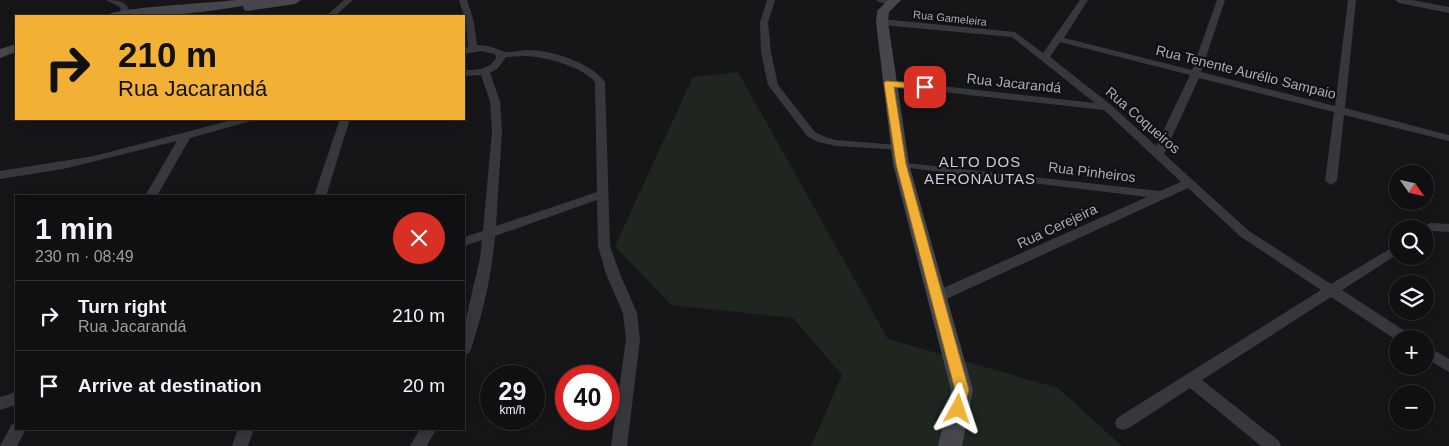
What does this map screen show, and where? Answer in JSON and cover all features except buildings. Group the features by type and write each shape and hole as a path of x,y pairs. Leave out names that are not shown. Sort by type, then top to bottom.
{"street":[{"path":"110,0 123,5 125,9 116,15"},
{"path":"116,15 207,8 258,0"},
{"path":"178,15 217,12 294,0"},
{"path":"331,15 350,0"},
{"path":"463,0 470,22 468,49 490,49 500,55 523,52 542,54 590,72 599,78 604,246 613,274 626,302 633,326 633,353 619,446"},
{"name":"Rua Pinheiros","path":"771,0 764,22 766,52 773,85 811,134 822,140 900,156 1160,195"},
{"path":"889,0 883,10 882,22 900,156 962,390 950,446"},
{"path":"1045,57 1084,0"},
{"path":"1159,153 1196,73 1221,0"},
{"path":"1332,181 1352,0"},
{"path":"1399,0 1449,10"},
{"name":"Rua Gameleira","path":"882,22 1015,36"},
{"name":"Rua Coqueiros","path":"1015,36 1045,57 1108,107 1245,234 1392,330"},
{"name":"Rua Tenente Aurélio Sampaio","path":"1058,39 1449,138"},
{"path":"0,47 15,41"},
{"path":"0,54 15,48"},
{"path":"465,73 484,71 498,64 500,55"},
{"path":"465,346 483,285 489,233 497,120 493,94 484,71"},
{"name":"Rua Jacarandá","path":"889,83 1108,107"},
{"path":"1,176 72,164 243,120"},
{"path":"320,195 345,120"},
{"path":"152,195 186,135"},
{"name":"Rua Cerejeira","path":"937,297 1190,182"},
{"path":"465,242 602,194"},
{"path":"1434,227 1449,228"},
{"path":"1124,423 1389,254"},
{"path":"1434,357 1449,366"},
{"path":"1191,380 1273,446"},
{"path":"0,404 15,398"},
{"path":"8,446 17,430"},
{"path":"240,446 246,430"},
{"path":"418,446 427,430"}],"shaded area":[{"path":"738,72 888,339 1058,388 1122,446 811,446 842,375 793,318 671,305 615,246 693,77"}],"district":[{"name":"ALTO DOS AERONAUTAS","path":"980,170"}],"route":[{"path":"925,87 889,83 901,164 962,390 958,409"}]}
